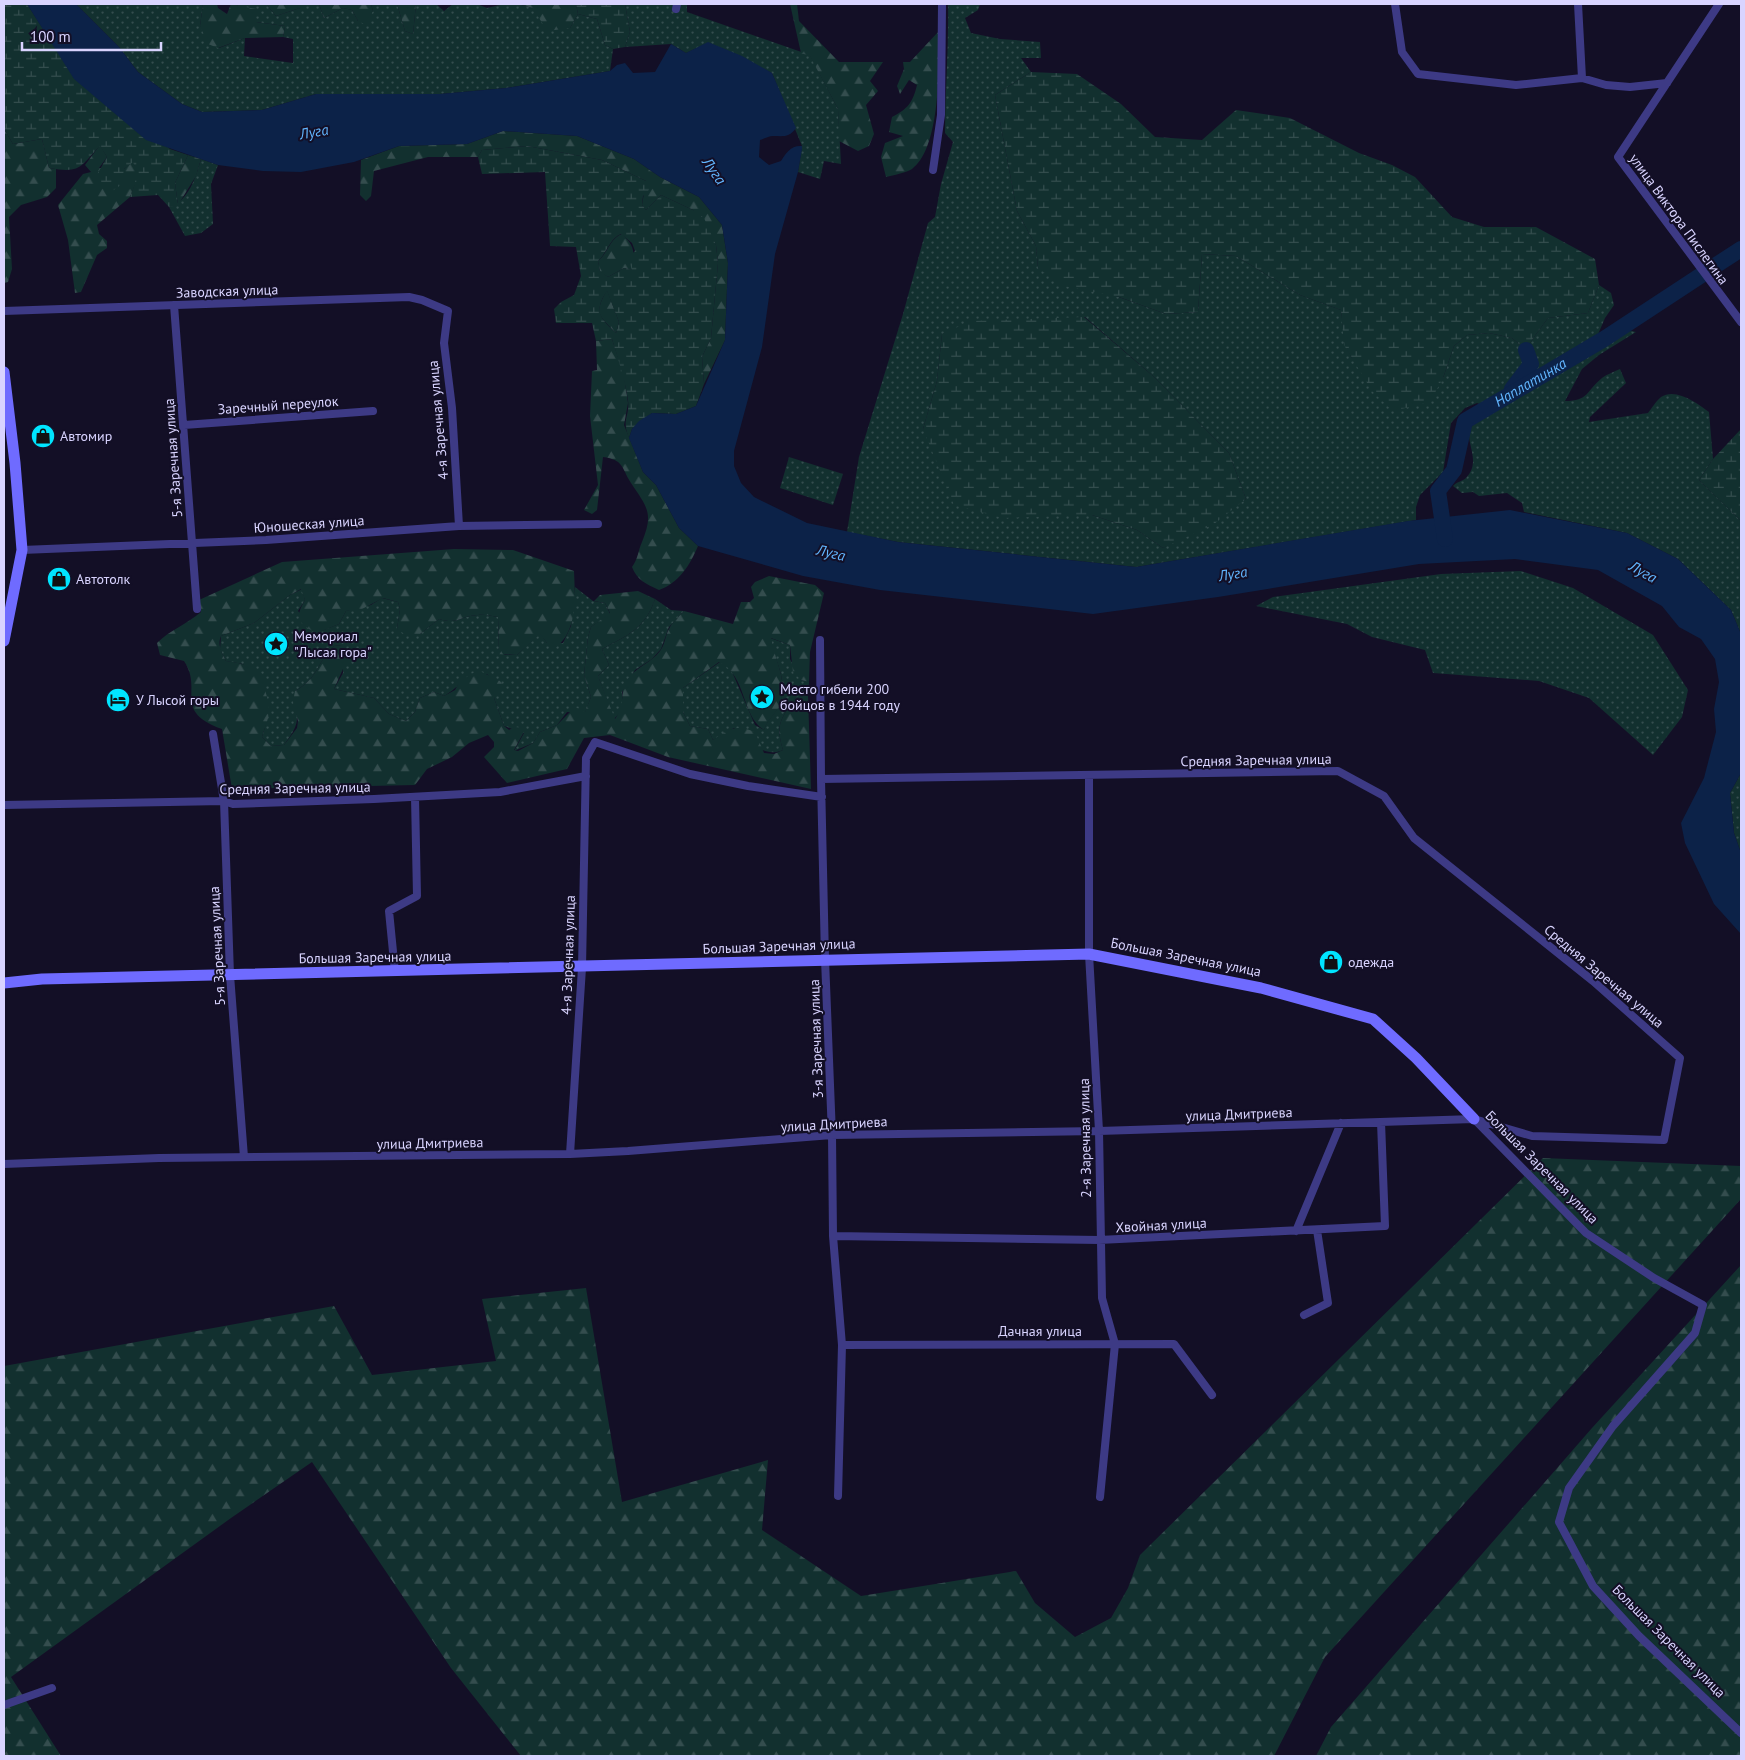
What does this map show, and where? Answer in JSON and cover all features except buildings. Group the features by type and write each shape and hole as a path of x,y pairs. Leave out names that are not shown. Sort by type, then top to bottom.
{"street":[{"path":"933,170 941,106 942,4"},
{"path":"1395,4 1402,52 1418,74 1516,86 1582,78 1606,85 1630,88 1667,83"},
{"path":"1578,4 1582,78"},
{"name":"улица Виктора Пислегина","path":"1719,4 1618,157 1741,322"},
{"name":"Заводская улица","path":"4,311 409,297 422,300 448,311"},
{"name":"5-я Заречная улица","path":"174,305 197,609"},
{"name":"4-я Заречная улица","path":"448,311 444,343 452,408 459,526"},
{"path":"4,372 16,463 22,550 4,642"},
{"name":"Заречный переулок","path":"184,425 373,410"},
{"name":"Юношеская улица","path":"22,550 191,543 459,526 598,524"},
{"name":"3-я Заречная улица","path":"820,640 821,779 825,959 832,1135 833,1236 842,1345 838,1496"},
{"name":"5-я Заречная улица","path":"213,734 224,801 230,975 244,1157"},
{"name":"4-я Заречная улица","path":"570,1154 582,968 586,758 595,742 690,774 748,786 822,797"},
{"name":"Средняя Заречная улица","path":"821,779 1338,771 1384,796 1414,838 1593,981 1680,1058 1664,1140"},
{"name":"Средняя Заречная улица","path":"4,805 224,801 233,804 415,797 500,792 586,776"},
{"name":"2-я Заречная улица","path":"1089,776 1089,954 1099,1131 1099,1240 1102,1298 1115,1344 1100,1497"},
{"path":"395,972 389,911 417,896 415,797"},
{"name":"Большая Заречная улица","path":"4,983 42,979 582,968 825,959 1089,954 1262,988 1373,1019 1416,1058 1586,1233 1654,1278 1703,1305 1695,1334 1613,1426 1569,1488 1560,1522 1593,1586 1639,1636 1741,1733"},
{"name":"улица Дмитриева","path":"4,1164 244,1157 570,1154 832,1135 1099,1131 1474,1119 1532,1136 1664,1140"},
{"name":"Хвойная улица","path":"833,1236 1099,1240 1385,1226 1382,1122"},
{"path":"1296,1231 1341,1123"},
{"path":"1304,1315 1328,1303 1317,1230"},
{"name":"Дачная улица","path":"842,1345 1174,1344 1212,1394"},
{"path":"4,1705 52,1688"}],"green space":[{"path":"4,4 27,4 47,35 170,149 188,155 175,183 178,205 169,207 158,195 130,197 136,175 133,162 124,169 122,184 111,192 103,187 95,178 107,157 100,146 79,167 60,170 49,168 42,139 13,144 4,129"},
{"path":"76,4 203,4 200,26 219,48 245,38 244,56 293,63 293,39 283,37 285,26 256,22 236,4 266,4 276,16 300,8 300,4 319,4 324,18 343,8 352,10 358,21 373,11 371,4 397,4 405,31 413,34 416,4 436,4 444,11 453,4 477,4 487,8 504,4 517,4 533,8 570,28 578,14 597,19 605,45 613,49 610,71 506,88 440,94 316,94 262,110 202,112 182,104 138,72 119,47"},
{"path":"203,4 217,4 218,8 227,14 231,4 256,9 256,22 285,26 283,37 245,38 218,48 208,44 200,26"},
{"path":"266,4 300,4 300,8 276,16"},
{"path":"319,4 371,4 373,11 366,25 358,21 352,10 343,8 324,18"},
{"path":"397,4 416,4 413,34 405,31"},
{"path":"517,4 576,4 578,14 570,28 547,31 533,8"},
{"path":"576,4 625,4 630,32 625,47 613,49 605,45 597,19 578,14"},
{"path":"625,4 687,4 687,12 810,55 838,109 841,164 824,161 820,179 798,172 802,146 772,73 708,43 686,53 671,44 625,47 630,32"},
{"path":"790,4 797,4 799,21 839,62 883,62 870,81 878,91 866,105 874,134 869,146 858,151 839,141 838,109 810,56 801,53"},
{"path":"948,4 980,4 978,10 965,18 971,33 1000,39 1040,42 1041,58 1021,58 1031,72 995,95 1017,211 1036,246 1038,268 1166,314 1198,312 1202,254 1236,256 1300,295 1341,310 1345,345 1352,358 1443,378 1454,346 1467,335 1489,333 1512,338 1526,350 1548,318 1588,313 1599,285 1611,293 1614,305 1605,318 1596,339 1613,327 1636,332 1599,355 1582,369 1565,401 1573,401 1583,397 1602,378 1620,369 1626,383 1590,417 1589,422 1648,413 1661,397 1667,394 1680,395 1709,412 1713,459 1699,480 1741,521 1741,634 1731,610 1678,559 1627,533 1524,512 1522,503 1507,493 1479,496 1473,492 1462,493 1453,486 1466,478 1473,466 1469,429 1490,409 1477,403 1465,408 1451,423 1443,472 1420,495 1416,507 1416,520 1136,567 898,542 847,532 859,457 903,314 928,223 935,217 941,184 953,142 945,133","holes":["1085,317 1153,376 1229,453 1246,499 1163,548 1137,530 1092,515 923,429 937,381 942,334"]},
{"path":"939,31 936,105 928,143 921,158 912,169 886,177 881,157 885,143 903,136 889,132 892,117 909,104 914,96 917,85 909,80 900,94 897,86 904,69 903,62 910,62"},
{"path":"1031,72 1077,74 1121,104 1155,137 1202,140 1236,110 1290,118 1359,153 1392,165 1415,177 1452,217 1484,227 1536,227 1595,259 1599,285 1588,313 1548,318 1526,350 1512,338 1489,333 1467,335 1454,346 1443,378 1430,402 1393,411 1372,391 1344,345 1341,310 1300,295 1236,256 1202,254 1198,312 1166,314 1119,297 1064,286 1038,268 1036,246 1017,211 995,95"},
{"path":"4,129 13,144 42,139 49,168 56,169 56,188 47,197 21,205 9,217 12,269 8,282 4,283"},
{"path":"503,131 577,136 634,159 660,177 699,197 722,225 728,263 725,340 704,384 702,357 711,338 718,263 716,245 693,210 661,195 646,210 642,205 646,181 602,160 527,146 482,150 478,157 428,157 374,171 371,196 366,201 360,195 361,160 399,146 467,144"},
{"path":"100,145 107,157 99,168 124,169 133,161 137,171 136,182 130,197 97,225 99,234 107,241 107,248 97,255 81,292 75,293 68,240 58,205 83,174 91,172 85,165"},
{"path":"527,146 602,160 646,181 651,188 643,196 642,205 646,210 661,195 693,210 704,218 716,245 718,263 711,338 702,357 704,384 696,406 676,414 652,413 632,429 629,438 626,426 627,392 612,339 596,341 592,323 556,323 554,309 561,302 574,295 581,276 576,247 550,246 545,172 482,174 478,157 482,150","holes":["621,234 632,243 635,251 628,258 632,270 624,268 608,277 600,271 598,261 611,242","607,291 619,322 616,333 600,314 601,303"]},
{"path":"188,155 201,159 196,176 178,205 175,183"},
{"path":"201,159 218,165 211,184 213,224 201,233 185,236 169,207 181,200 190,188"},
{"path":"622,234 632,246 634,259 632,270 624,268 608,277 600,272 598,261 612,242"},
{"path":"607,290 619,322 616,333 602,318 599,309"},
{"path":"1084,317 1153,376 1229,453 1246,499 1214,524 1163,548 1137,530 1092,515 1003,518 954,505 923,429 937,381 942,334 971,321"},
{"path":"612,339 624,376 628,403 624,425 643,472 656,485 679,528 698,546 678,578 659,590 642,581 632,567 646,532 648,517 641,498 621,465 615,460 603,457 597,510 592,514 584,510 598,485 590,416 592,371 597,370 596,341"},
{"path":"1741,429 1741,521 1699,480 1713,459"},
{"path":"789,457 843,474 833,505 780,488"},
{"path":"454,549 513,550 574,571 574,613 568,633 562,641 555,648 547,643 540,634 517,655 496,654 499,651 498,617 483,615 455,621 439,619 420,634 406,635 397,629 400,609 398,602 383,598 362,609 346,611 339,624 317,633 306,627 300,620 300,611 305,600 301,589 290,595 254,623 221,636 220,639 220,649 226,661 248,666 266,678 265,686 269,713 262,737 271,746 284,745 297,728 298,721 293,702 295,691 309,681 334,646 342,645 347,660 334,689 374,698 389,714 406,721 415,712 420,698 434,692 444,696 455,690 460,681 478,670 500,681 504,687 494,698 504,726 509,730 514,727 526,728 514,750 518,751 533,743 540,732 557,725 575,707 585,712 591,697 584,675 588,637 591,627 610,613 605,603 594,601 600,595 638,591 655,599 646,618 620,640 602,649 609,665 598,676 615,719 621,708 623,689 628,679 660,651 670,626 684,611 733,624 741,602 750,602 754,598 751,587 755,582 769,576 815,585 824,593 810,652 809,682 801,680 793,672 790,645 771,638 783,687 779,707 764,730 751,715 735,676 719,662 683,688 683,712 690,726 708,729 713,740 733,729 742,728 755,732 764,753 774,754 783,750 780,728 786,711 795,698 808,695 811,789 668,757 610,735 584,738 567,769 507,783 484,757 494,747 494,742 488,735 469,743 452,757 427,769 415,785 232,789 222,729 197,715 191,699 189,672 184,661 160,655 157,643 167,634 201,612 199,600 282,562"},
{"path":"1521,571 1573,588 1653,635 1688,690 1682,717 1653,755 1589,698 1539,681 1433,673 1425,650 1372,637 1347,624 1256,606 1273,597 1441,574"},
{"path":"575,587 593,601 605,603 610,614 591,627 588,637 584,675 591,697 585,713 567,712 557,725 540,732 533,743 514,751 524,733 504,726 494,698 500,681 491,678 487,674 479,674 463,681 444,696 434,692 420,698 415,712 406,721 389,714 374,698 334,689 343,673 342,645 334,646 309,681 295,691 297,719 294,729 284,745 271,746 262,737 266,725 268,705 263,689 243,664 226,661 220,649 221,636 254,623 290,595 302,589 305,600 298,611 316,633 339,624 346,611 371,605 382,598 398,602 400,609 397,629 420,634 439,619 455,621 480,615 498,617 499,651 505,655 517,655 540,633 547,643 563,643 571,626"},
{"path":"655,599 671,610 684,611 669,627 661,649 652,659 635,670 622,692 622,710 614,719 598,676 609,665 602,649 628,635 641,624"},
{"path":"770,638 790,645 790,659 801,680 809,682 808,695 795,698 781,722 780,734 783,750 769,752 763,750 751,743 734,728 713,740 708,729 690,726 683,712 683,688 720,662 728,666 733,674 755,725 764,730 779,707 783,685"},
{"path":"1741,773 1741,853 1734,833 1730,793"},
{"path":"1543,1158 1741,1166 1741,1199 1325,1657 1274,1756 521,1756 451,1668 312,1462 231,1518 11,1677 61,1756 4,1756 4,1366 334,1306 372,1375 496,1361 482,1299 586,1288 622,1502 768,1460 762,1530 861,1596 1016,1571 1035,1603 1075,1637 1111,1618 1128,1588 1140,1555"},
{"path":"1741,1265 1741,1756 1316,1756 1331,1727 1592,1428"}],"water":[{"name":"Луга","path":"27,4 76,4 119,47 138,72 182,104 202,112 262,110 316,94 440,94 506,88 610,71 617,65 625,63 633,73 655,72 671,44 686,53 708,42 742,56 772,73 796,128 788,135 771,136 760,140 759,157 769,165 781,161 792,148 802,146 802,149 798,172 775,254 762,347 734,451 734,466 741,483 754,497 807,523 898,542 1136,567 1408,521 1510,510 1627,533 1678,559 1731,610 1741,634 1741,773 1730,793 1734,833 1741,853 1741,934 1714,904 1685,843 1681,823 1704,778 1716,732 1714,709 1719,682 1715,659 1701,639 1679,627 1662,606 1598,570 1515,559 1419,564 1218,597 1093,614 880,590 803,576 698,546 679,528 656,485 643,472 629,438 632,429 639,421 652,413 676,414 696,406 725,340 728,263 722,225 699,197 660,177 634,159 577,136 503,131 467,144 399,146 354,162 301,172 263,171 218,165 146,140 74,79"}],"waterway":[{"name":"Наплатинка","path":"1707,271 1741,249"},
{"name":"Наплатинка","path":"1445,539 1438,491 1454,470 1465,421 1604,339 1703,274"},
{"path":"1512,389 1531,364 1526,350"}],"place":[{"name":"Автомир","path":"43,436"},
{"name":"Автотолк","path":"59,579"},
{"name":"Мемориал \"Лысая гора\"","path":"276,644"},
{"name":"Место гибели 200 бойцов в 1944 году","path":"762,697"},
{"name":"У Лысой горы","path":"118,700"},
{"name":"одежда","path":"1331,962"}]}
